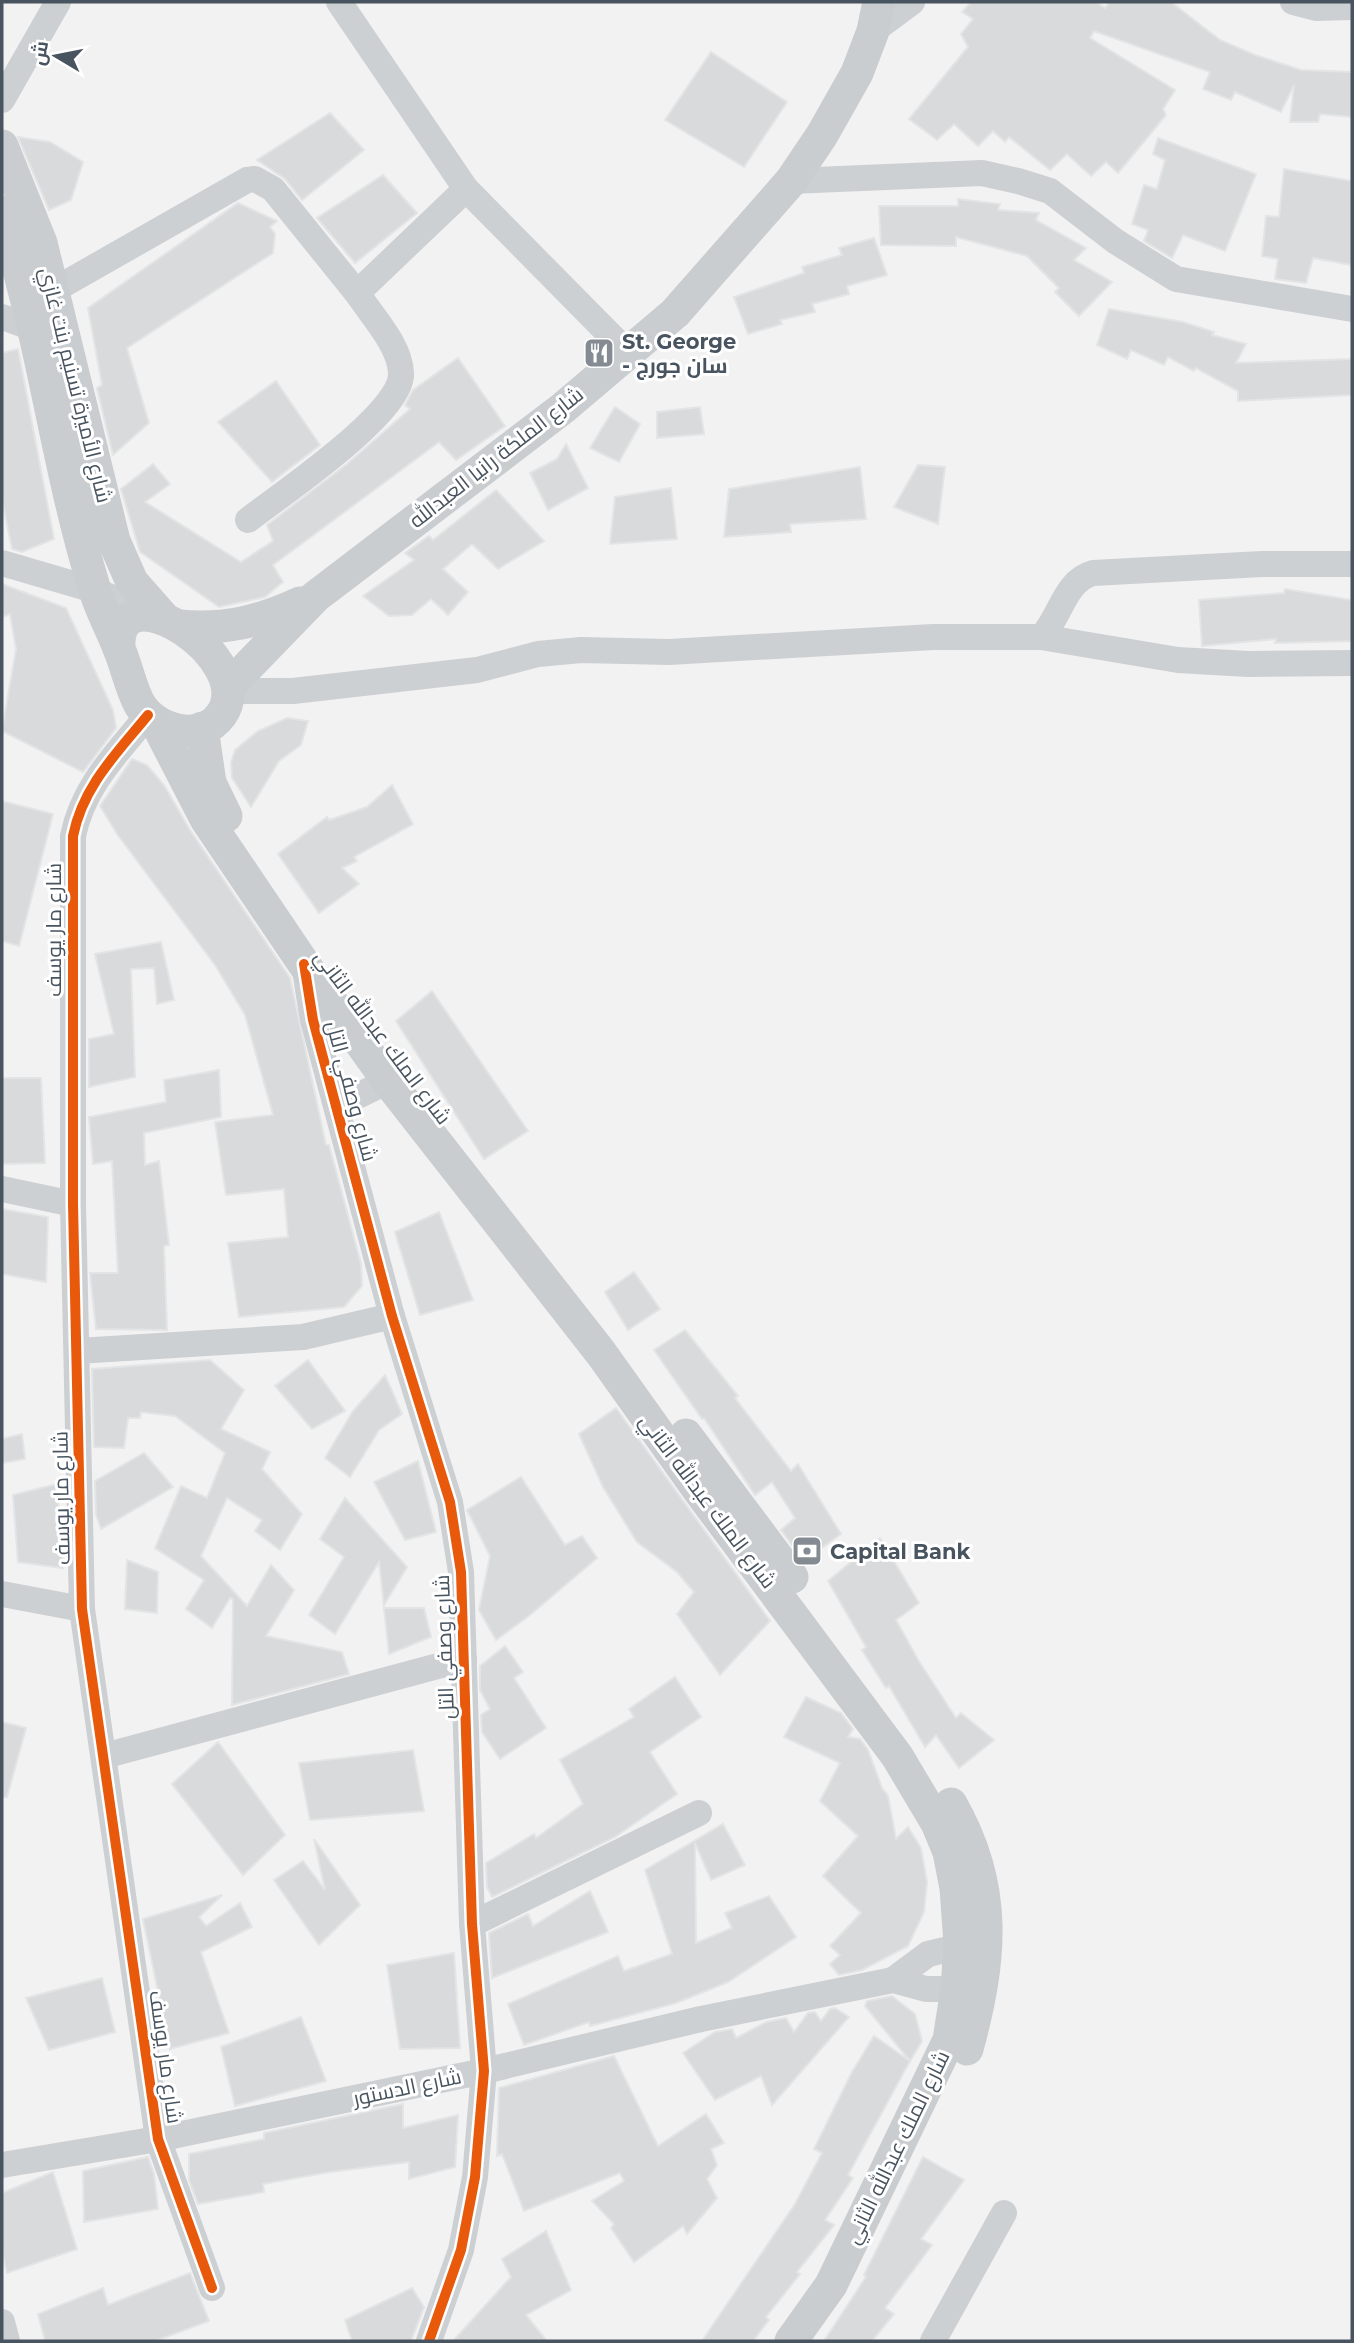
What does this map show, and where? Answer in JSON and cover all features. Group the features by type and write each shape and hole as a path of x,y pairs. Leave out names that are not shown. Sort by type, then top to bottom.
{"main road":[{"name":"شارع الملكة رانيا العبدالله","path":"228,689 315,597 563,408 675,313 790,181 841,104 876,16"},
{"name":"شارع الأميرة تسنيم بنت غازي","path":"2,146 41,243 114,541 132,582 163,619"},
{"name":"شارع الأميرة تسنيم بنت غازي","path":"2,212 33,328 94,590 119,648"},
{"name":"شارع الملكة رانيا العبدالله","path":"163,619 224,627 246,624 268,618 315,597"},
{"path":"135,615 163,619 208,651 228,689 222,714 202,728 170,729 152,719 139,704 119,648 118,635 124,623 135,615"},
{"name":"شارع الملك عبدالله الثاني","path":"152,719 206,819 304,964 388,1081 601,1353 693,1482 897,1756 937,1823 949,1852 956,1888 974,1943"},
{"name":"شارع الملك عبدالله الثاني","path":"202,728 210,783 247,852 424,1092 748,1516 937,1779 972,1848 982,1888 974,1943 967,2050 915,2165 845,2292 812,2341"},
{"name":"شارع الملك عبدالله الثاني","path":"791,2341 831,2285 923,2098 970,1989"}],"street":[{"path":"2,100 58,2"},
{"path":"339,2 466,189 627,352"},
{"path":"876,16 912,2"},
{"path":"1293,2 1315,8 1352,7"},
{"path":"790,181 955,173 982,173 1017,180 1050,191 1115,241 1176,279 1352,309"},
{"path":"54,290 247,180 255,179 273,190 357,293 399,356 402,376 396,393 382,412 358,435 248,520"},
{"path":"357,293 466,189"},
{"path":"2,317 33,328"},
{"path":"2,563 94,590 163,619"},
{"path":"1041,637 1055,620 1073,584 1082,576 1093,573 1262,564 1352,564"},
{"path":"228,689 293,691 477,670 538,654 581,650 669,652 933,637 1041,637 1178,660 1248,664 1352,663"},
{"name":"شارع مار يوسف","path":"152,719 97,776 83,802 73,836 73,1204 82,1609 158,2139 212,2288"},
{"name":"شارع وصفي التل","path":"304,964 313,1020 392,1316 450,1502 461,1572 472,1924 484,2071 475,2176 461,2249 429,2341"},
{"path":"337,1106 388,1081"},
{"path":"2,1189 73,1204"},
{"path":"77,1351 303,1337 392,1316"},
{"path":"2,1594 82,1609"},
{"path":"104,1756 464,1659"},
{"path":"472,1924 699,1813"},
{"name":"شارع الدستور","path":"2,2165 158,2139 484,2071 701,2019 893,1980 928,1954 974,1943"},
{"name":"شارع الدستور","path":"893,1980 926,1989 970,1989"},
{"path":"933,2341 1004,2213"},
{"path":"2,2322 7,2341"}],"building":[{"path":"971,2 1096,2 1105,8 1110,2 1171,2 1220,40 1255,55 1301,70 1352,72 1352,117 1320,114 1318,122 1290,122 1294,85 1281,112 1235,92 1231,100 1203,89 1210,72 1094,31 1090,38 1175,90 1163,109 1166,115 1118,173 1106,162 1091,176 1067,154 1050,170 1009,137 1005,142 993,131 978,146 954,124 937,140 909,119 968,47 961,34 973,19 962,12"},
{"path":"711,52 787,102 744,167 665,120"},
{"path":"330,113 364,150 302,200 285,179 257,160"},
{"path":"18,137 50,142 83,162 71,200 49,210"},
{"path":"1158,138 1256,174 1225,251 1183,235 1172,258 1144,241 1148,230 1132,224 1144,185 1157,189 1165,160 1153,154"},
{"path":"1284,169 1352,181 1352,265 1313,258 1306,283 1275,279 1278,259 1262,256 1266,216 1279,217"},
{"path":"383,175 417,213 355,263 317,218"},
{"path":"958,199 1000,204 998,210 1039,213 1036,220 1086,248 1074,260 1112,282 1079,316 1055,292 1059,288 1027,256 956,237 956,246 881,245 879,206 958,206"},
{"path":"238,203 277,221 270,227 275,234 273,253 127,348 149,423 113,455 97,388 102,385 88,308"},
{"path":"874,238 887,275 847,286 849,294 812,304 815,312 780,320 782,324 748,334 734,297 804,273 802,267 842,255 839,248"},
{"path":"1109,309 1183,322 1214,332 1212,335 1246,344 1236,363 1352,359 1352,395 1238,401 1238,391 1196,368 1194,371 1168,357 1164,365 1131,350 1127,359 1097,345"},
{"path":"18,349 54,539 22,552 12,549 2,499 2,353"},
{"path":"458,358 505,426 456,460 439,442 273,565 283,582 265,597 219,607 140,552 121,489 153,464 170,484 145,502 241,562 273,541 267,525 347,464 410,409 405,405 413,390"},
{"path":"276,381 320,445 272,482 218,422"},
{"path":"615,407 640,424 619,462 590,448"},
{"path":"700,407 704,434 657,438 657,412"},
{"path":"566,444 588,488 548,510 530,473 557,459"},
{"path":"918,465 945,467 938,524 894,507"},
{"path":"860,467 866,519 790,524 791,532 724,537 729,489"},
{"path":"671,488 677,539 610,544 615,497"},
{"path":"496,490 544,541 498,569 472,544 443,569 468,592 448,615 431,599 412,615 389,616 363,596 414,560 405,553 429,536 433,540"},
{"path":"2,584 66,608 113,710 116,728 83,772 2,731 16,649 10,614 2,617"},
{"path":"1285,589 1352,600 1352,641 1275,643 1276,639 1202,646 1199,600 1284,593"},
{"path":"287,718 308,721 301,745 279,761 251,807 232,778 231,763 235,750 258,731"},
{"path":"132,759 147,765 164,785 190,830 290,978 326,1145 329,1145 361,1264 362,1286 344,1307 239,1317 228,1243 288,1237 284,1189 226,1195 215,1122 273,1115 245,1015 215,965 117,834 100,806"},
{"path":"392,785 413,824 354,857 357,861 342,868 359,884 319,913 278,854 327,817 329,820 367,807"},
{"path":"2,801 53,814 19,946 2,941"},
{"path":"161,942 174,1000 157,1004 154,968 131,969 135,1077 89,1087 89,1039 114,1034 95,954"},
{"path":"432,991 528,1131 484,1159 396,1021"},
{"path":"219,1070 221,1117 144,1133 145,1165 159,1161 169,1245 164,1246 167,1330 96,1329 90,1273 118,1273 112,1161 93,1164 89,1117 166,1102 164,1080"},
{"path":"2,1078 41,1078 45,1163 2,1164"},
{"path":"2,1209 48,1217 46,1282 2,1274"},
{"path":"439,1212 473,1300 420,1315 395,1232"},
{"path":"634,1272 660,1309 628,1330 605,1292"},
{"path":"685,1330 738,1396 735,1398 791,1471 798,1464 841,1534 804,1561 781,1530 795,1518 772,1482 755,1495 704,1418 702,1419 654,1350"},
{"path":"210,1360 244,1390 221,1429 270,1452 262,1469 302,1514 280,1550 255,1531 262,1520 227,1498 201,1556 247,1606 271,1565 294,1590 266,1636 342,1652 349,1674 232,1705 233,1599 230,1598 212,1628 186,1609 204,1580 155,1548 181,1486 207,1498 225,1453 175,1416 141,1412 140,1418 128,1418 124,1448 94,1447 92,1369"},
{"path":"308,1360 345,1411 312,1429 275,1386"},
{"path":"385,1375 402,1414 379,1430 350,1477 325,1458 353,1411"},
{"path":"616,1408 770,1621 720,1675 677,1614 694,1592 677,1572 637,1542 603,1487 579,1434"},
{"path":"22,1434 25,1459 2,1463 2,1439"},
{"path":"144,1453 173,1487 101,1529 96,1514 95,1481"},
{"path":"418,1461 436,1532 405,1540 374,1482"},
{"path":"521,1477 565,1545 582,1536 597,1558 496,1640 479,1610 490,1556 467,1510"},
{"path":"57,1484 63,1568 18,1562 13,1495"},
{"path":"345,1498 407,1567 384,1605 379,1562 335,1634 309,1615 344,1557 320,1539"},
{"path":"880,1538 919,1603 896,1620 920,1663 956,1718 961,1713 994,1740 959,1768 936,1735 925,1747 889,1686 886,1688 862,1650 866,1647 828,1581"},
{"path":"127,1560 158,1572 157,1613 125,1609"},
{"path":"384,1608 424,1608 431,1637 389,1654"},
{"path":"505,1646 523,1672 514,1678 546,1728 500,1759 482,1732 481,1715 490,1709 480,1690 480,1666"},
{"path":"675,1677 701,1717 650,1752 677,1794 615,1837 492,1897 487,1887 486,1863 534,1834 536,1838 583,1804 560,1760 634,1717 629,1709"},
{"path":"806,1697 841,1713 853,1729 848,1737 860,1739 868,1750 882,1788 888,1796 896,1839 908,1827 921,1848 927,1882 924,1912 908,1946 862,1970 839,1975 830,1964 840,1955 830,1946 861,1913 823,1876 858,1836 820,1801 840,1763 784,1737"},
{"path":"2,1722 26,1728 7,1797 2,1797"},
{"path":"218,1742 285,1835 243,1875 172,1784"},
{"path":"413,1750 424,1811 310,1820 299,1763"},
{"path":"723,1824 745,1865 711,1880 695,1843 696,1943 732,1928 725,1913 769,1896 796,1937 728,1982 676,2003 590,2026 589,2022 524,2045 508,2004 618,1956 624,1971 672,1954 645,1870"},
{"path":"314,1839 360,1905 319,1945 274,1880 303,1861 325,1890"},
{"path":"590,1891 608,1932 492,1978 489,1933 528,1914 533,1926"},
{"path":"222,1895 199,1917 206,1926 240,1903 252,1927 201,1952 229,2033 170,2049 143,1919"},
{"path":"454,1953 460,2048 400,2049 387,1965"},
{"path":"102,1978 115,2032 49,2050 26,1998"},
{"path":"892,1996 915,2014 922,2041 910,2061 865,2006 867,2001"},
{"path":"835,2008 849,2017 772,2105 761,2076 715,2100 683,2053 715,2032 732,2029 736,2038 766,2022 786,2018 794,2032 808,2013 815,2012 821,2021 830,2009"},
{"path":"301,2017 326,2081 235,2106 221,2047"},
{"path":"874,2036 910,2061 848,2175 853,2178 825,2220 834,2225 797,2272 800,2274 766,2317 769,2320 753,2341 702,2341 795,2204 822,2153 814,2149 852,2072"},
{"path":"614,2056 658,2146 706,2114 724,2143 711,2149 717,2165 707,2179 717,2198 687,2234 683,2226 634,2262 611,2228 614,2224 592,2201 624,2181 620,2173 524,2211 502,2154 497,2156 499,2088"},
{"path":"403,2104 403,2128 458,2115 455,2167 409,2179 409,2162 330,2172 263,2184 264,2192 198,2204 189,2180 189,2154 264,2139 264,2133"},
{"path":"148,2157 154,2174 158,2209 84,2222 83,2171"},
{"path":"923,2157 964,2180 921,2239 932,2245 885,2308 894,2314 872,2341 824,2341 866,2277 864,2275"},
{"path":"53,2172 77,2249 7,2273 2,2251 2,2193"},
{"path":"546,2231 571,2290 526,2315 547,2341 453,2341 511,2277 502,2259"},
{"path":"190,2273 209,2321 155,2341 45,2341 38,2314 103,2288 108,2305"},
{"path":"412,2288 424,2307 411,2341 352,2341 345,2320"}],"cycle path":[{"path":"148,715 93,786 73,836 73,1204 82,1609 158,2139 212,2288"},
{"path":"304,964 313,1020 392,1316 450,1502 461,1572 472,1924 484,2071 475,2177 461,2250 429,2341"}],"place":[{"name":"St. George - سان جورج","path":"599,353"},
{"name":"Capital Bank","path":"807,1551"}]}
